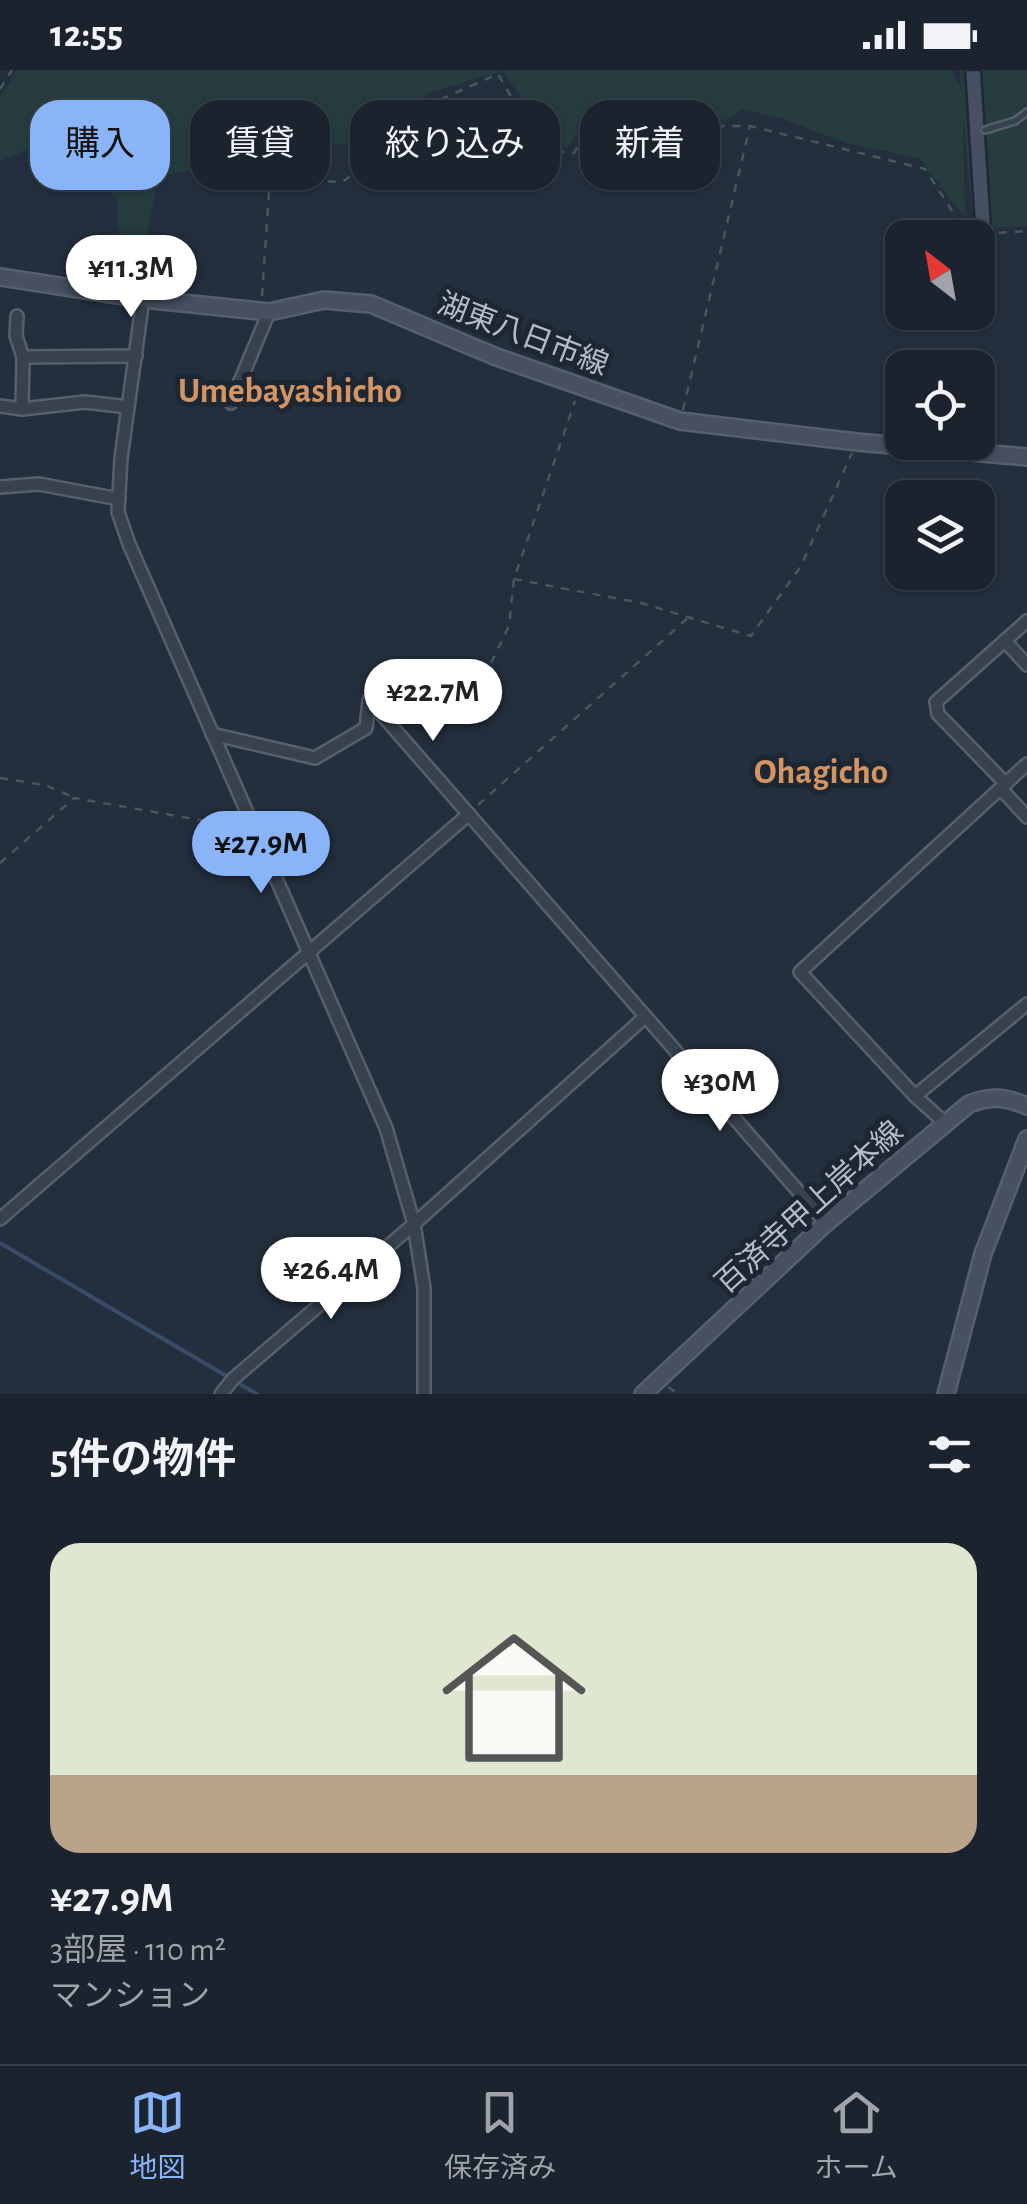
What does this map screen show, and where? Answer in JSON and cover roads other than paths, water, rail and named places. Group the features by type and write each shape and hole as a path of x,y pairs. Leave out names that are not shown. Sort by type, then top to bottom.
{"main road":[{"name":"湖東八日市線","path":"0,276 143,299 265,311 324,300 371,304 579,388 680,421 1027,457"},
{"name":"百済寺甲上岸本線","path":"642,1394 826,1223 969,1104 1003,1097 1027,1106"},
{"path":"946,1394 983,1254 1027,1139"}],"street":[{"path":"143,299 118,512 128,544 386,1128 414,1224 424,1288 424,1394"},
{"path":"231,402 265,311"},
{"path":"17,316 16,336 23,357 22,408"},
{"path":"23,357 136,356"},
{"path":"0,406 22,408 85,402 128,408"},
{"path":"0,487 39,484 119,499"},
{"path":"1027,622 936,702 938,714 1027,817"},
{"path":"1005,641 1027,666"},
{"path":"212,734 315,758 366,728 369,700 826,1223"},
{"path":"945,1123 914,1096 800,972 1027,764"},
{"path":"0,1219 469,814"},
{"path":"914,1096 1027,1004"},
{"path":"221,1394 233,1379 414,1224 645,1017"}],"lane":[{"path":"985,130 1015,121 1027,112"}],"waterway":[{"path":"0,1243 257,1394"}],"district":[{"name":"Umebayashicho","path":"290,390"},
{"name":"Ohagicho","path":"821,771"}]}
